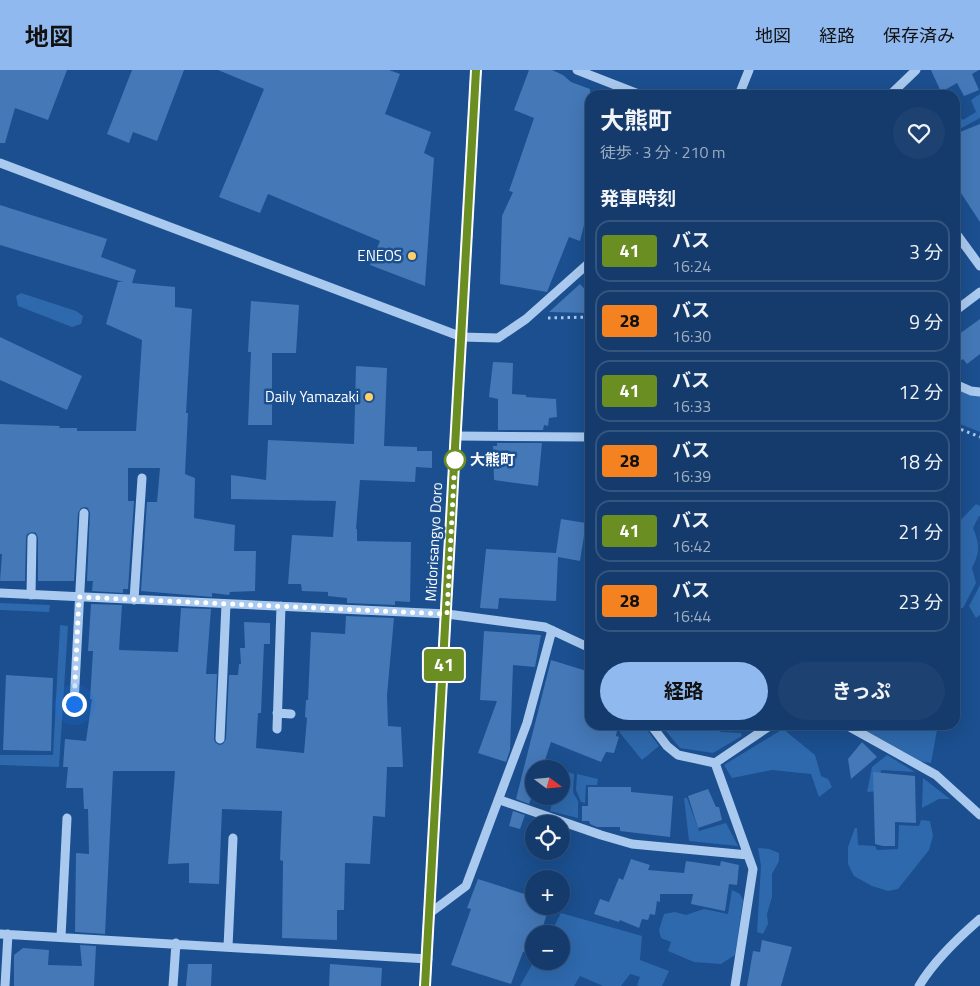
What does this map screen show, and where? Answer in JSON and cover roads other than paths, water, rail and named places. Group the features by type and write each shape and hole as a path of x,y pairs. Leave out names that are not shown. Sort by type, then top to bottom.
{"main road":[{"name":"Midorisangyo Doro","path":"425,986 476,70"}],"street":[{"path":"577,70 627,90"},
{"path":"741,90 749,70"},
{"path":"895,90 916,70"},
{"path":"0,163 462,337 498,338 526,319 585,266"},
{"path":"960,239 980,266"},
{"path":"960,307 980,292"},
{"path":"960,386 971,391 980,392"},
{"path":"456,436 585,437"},
{"path":"134,600 142,478"},
{"path":"74,704 84,513"},
{"path":"30,595 32,538"},
{"path":"0,594 447,614 545,627 585,646"},
{"path":"220,739 226,604"},
{"path":"277,729 281,606"},
{"path":"430,913 466,886 500,800 527,723 552,630"},
{"path":"277,712 291,714"},
{"path":"655,730 667,746 678,755 715,763 764,730"},
{"path":"855,730 936,775 980,815"},
{"path":"715,763 754,870 735,986"},
{"path":"500,800 632,844 748,854"},
{"path":"61,936 67,818"},
{"path":"228,947 233,838"},
{"path":"919,986 925,975 966,931 980,919"},
{"path":"4,986 4,934 428,959"},
{"path":"173,986 176,943"}],"place":[{"name":"ENEOS","path":"412,256"},
{"name":"Daily Yamazaki","path":"369,397"},
{"name":"大熊町","path":"455,460"}]}
